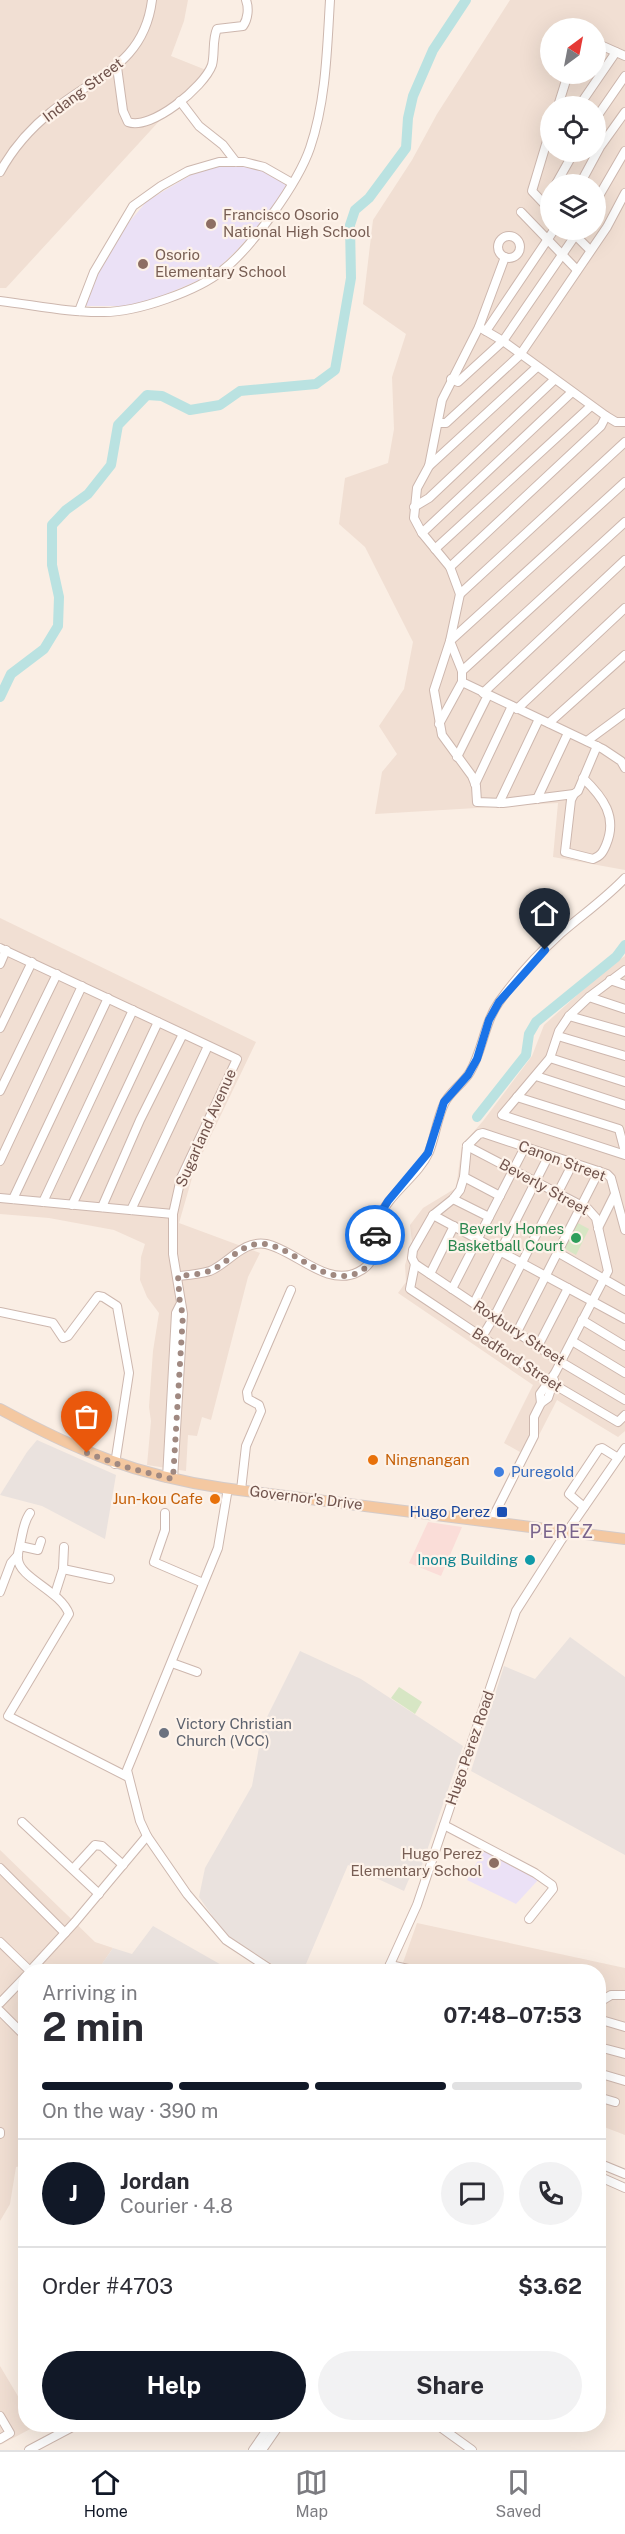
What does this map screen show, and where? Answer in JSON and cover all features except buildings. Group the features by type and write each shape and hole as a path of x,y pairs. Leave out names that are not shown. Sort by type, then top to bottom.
{"main road":[{"name":"Governor's Drive","path":"0,1409 71,1446 115,1464 170,1479 625,1539"}],"street":[{"name":"Indang Street","path":"0,172 16,149 50,113 91,82 117,67 141,38 148,22 152,0"},
{"path":"117,67 123,111 128,122 139,124 159,116 202,82 212,65 217,29 238,28 247,21 249,6 246,0"},
{"path":"0,301 105,313 142,308 189,289 223,271 262,228 292,183 309,150 321,108 327,62 330,0"},
{"path":"606,48 625,56"},
{"path":"586,96 616,52"},
{"path":"606,104 625,76"},
{"path":"561,96 565,84"},
{"path":"180,101 199,126 224,145 236,162"},
{"path":"585,174 600,147 625,112"},
{"path":"606,184 625,151"},
{"path":"79,311 94,272 139,200 188,171 219,162 236,162 264,167 292,183"},
{"path":"540,164 532,191 540,199"},
{"path":"438,423 446,423 520,355 625,193"},
{"path":"520,212 540,234"},
{"path":"574,794 499,803 477,802 475,784 442,735 434,690 450,641 460,594 450,567 422,533 414,518 414,507 417,488 429,466 442,400 451,379 483,329 546,240 577,270"},
{"path":"451,379 458,382 502,341 570,240"},
{"path":"582,240 590,250"},
{"path":"483,329 505,257"},
{"path":"483,329 606,417 616,422 625,422"},
{"path":"429,466 537,367"},
{"path":"414,507 429,498 554,380"},
{"path":"422,533 572,392"},
{"path":"435,549 591,406"},
{"path":"450,567 602,426 606,417"},
{"path":"460,594 625,442"},
{"path":"450,641 625,482"},
{"path":"462,671 625,522"},
{"path":"457,757 486,694 625,560"},
{"path":"475,784 515,707 625,608"},
{"path":"440,724 462,682 462,671 450,641"},
{"path":"549,723 625,655"},
{"path":"462,682 587,741 624,762"},
{"path":"587,741 625,713"},
{"path":"499,803 539,719"},
{"path":"537,799 568,733"},
{"path":"583,778 600,793 610,818 609,837 598,857 593,859 565,852 571,800 578,791 583,778 597,746"},
{"path":"178,1276 212,1270 247,1247 259,1244 272,1246 337,1276 352,1275 369,1264 375,1256 375,1235 382,1211 428,1153 444,1102 468,1075 477,1059 489,1020 499,1002 531,963 558,936 612,892 625,878"},
{"path":"0,963 3,949 208,1046 131,1210"},
{"path":"0,1028 32,962"},
{"path":"625,970 589,997 570,1016 558,1036 550,1058 502,1115 625,1153"},
{"path":"0,1091 57,974"},
{"path":"610,980 625,985"},
{"path":"0,1161 82,986"},
{"path":"589,997 625,1009"},
{"path":"13,1199 108,998"},
{"path":"43,1202 133,1010"},
{"path":"570,1016 625,1032"},
{"path":"72,1205 158,1022"},
{"path":"102,1208 140,1120 183,1034"},
{"path":"558,1036 625,1056"},
{"name":"Sugarland Avenue","path":"170,1479 176,1313 180,1305 173,1246 173,1214 181,1178 237,1059 208,1046"},
{"path":"550,1058 625,1082"},
{"path":"536,1076 625,1105"},
{"path":"518,1097 619,1129 625,1153"},
{"name":"Canon Street","path":"467,1146 480,1132 610,1176 625,1230"},
{"path":"415,1264 412,1258 413,1250 433,1215 453,1199 460,1190 464,1177 467,1146"},
{"name":"Beverly Street","path":"467,1146 593,1213 609,1266 550,1382 548,1398 541,1403 534,1417 534,1436 491,1521"},
{"path":"452,1289 525,1147"},
{"path":"474,1303 549,1155"},
{"path":"482,1337 573,1163"},
{"path":"517,1332 599,1171"},
{"path":"464,1177 500,1196"},
{"path":"598,1228 615,1194"},
{"path":"0,1198 173,1214"},
{"path":"453,1199 489,1217"},
{"path":"433,1215 625,1319"},
{"path":"430,1274 454,1226"},
{"path":"557,1252 625,1291"},
{"name":"Roxbury Street","path":"415,1264 561,1362 625,1400"},
{"name":"Bedford Street","path":"415,1264 410,1289 550,1382 618,1422 625,1415"},
{"path":"538,1346 568,1288"},
{"path":"246,1490 246,1446 261,1411 259,1405 248,1399 247,1392 291,1290"},
{"path":"0,1312 53,1323 63,1338 68,1336 98,1296 104,1297 117,1306 129,1373 115,1464"},
{"path":"582,1320 625,1346"},
{"path":"572,1341 625,1373"},
{"name":"Hugo Perez Road","path":"391,1964 417,1905 516,1611 625,1448"},
{"path":"584,1507 569,1494 599,1449 606,1450 618,1458"},
{"path":"228,1488 218,1548 127,1770 140,1821 147,1836 187,1894 226,1940 262,1964"},
{"path":"30,1513 24,1525 18,1563 22,1569 55,1594 68,1611 68,1617 9,1716 128,1778"},
{"path":"165,1514 165,1530 154,1562 203,1583"},
{"path":"19,1550 38,1550 41,1541"},
{"path":"55,1594 63,1569 64,1547"},
{"path":"0,1592 11,1563 19,1550"},
{"path":"63,1569 110,1579"},
{"path":"172,1663 197,1672"},
{"path":"22,1822 99,1894"},
{"path":"444,1825 535,1873 552,1885 553,1889 529,1919"},
{"path":"36,1964 147,1836"},
{"path":"73,1869 95,1845 102,1846 123,1865"},
{"path":"0,1868 65,1933"},
{"path":"0,1942 23,1964"},
{"path":"0,2003 18,1984"},
{"path":"606,1998 611,1995 625,1995"},
{"path":"0,2011 18,2029"},
{"path":"606,2021 625,2027"},
{"path":"606,2050 625,2054"},
{"path":"606,2075 625,2080"},
{"path":"606,2099 615,2102"},
{"path":"606,2166 625,2174"},
{"path":"606,2180 625,2188"},
{"path":"0,2416 10,2433 0,2439"},
{"path":"29,2450 63,2432"},
{"path":"252,2450 265,2432"},
{"path":"262,2450 274,2432"},
{"path":"447,2432 471,2450"}],"shaded area":[{"path":"0,0 188,0 184,21 171,56 206,70 6,288 0,288"},
{"path":"510,0 625,0 625,870 553,857 558,803 375,814 382,772 397,754 379,726 404,689 413,642 365,547 339,524 345,478 388,463 394,429 392,377 406,334 363,304 373,220 412,160 437,114"},
{"path":"226,165 247,165 269,172 287,186 265,219 235,252 219,267 197,281 138,306 81,306 108,247 147,201 196,172"},
{"path":"0,918 256,1042 194,1171 179,1223 260,1253 248,1277 211,1420 202,1417 197,1436 188,1435 186,1471 147,1465 153,1351 159,1313 147,1297 140,1280 141,1257 145,1244 114,1230 49,1218 0,1214"},
{"path":"625,956 625,1431 618,1437 557,1400 499,1513 490,1512 520,1452 504,1443 533,1385 398,1293 406,1282 405,1265 412,1242 410,1225 423,1208 456,1188 462,1145 532,1056 544,1025 607,968"},
{"path":"37,1440 116,1475 105,1539 42,1506 0,1495"},
{"path":"428,1522 462,1527 441,1576 409,1563"},
{"path":"570,1637 625,1677 625,1855 471,1771 504,1666 535,1679"},
{"path":"300,1651 361,1679 463,1746 421,1868 417,1869 414,1875 411,1874 404,1891 348,1865 306,1964 272,1964 225,1934 199,1897 205,1868 252,1786 263,1725"},
{"name":"Hugo Perez Elementary School","path":"485,1848 539,1879 516,1904 467,1880"},
{"path":"0,1850 95,1942 113,1948 102,1964 18,1964 18,2167 16,2167 10,2204 0,2221"},
{"path":"417,1923 625,1968 625,2135 606,2128 606,1964 402,1964"},
{"path":"153,1926 220,1964 102,1964 113,1948 132,1954"},
{"path":"0,2366 18,2396 18,2432 25,2432 0,2445"}],"green space":[{"name":"Beverly Homes Basketball Court","path":"576,1222 589,1229 576,1255 562,1247"},
{"path":"399,1687 422,1702 415,1714 391,1698"}],"waterway":[{"path":"0,697 11,674 44,649 58,626 59,597 52,565 52,525 66,510 88,494 111,465 118,425 147,395 162,396 190,410 220,405 240,391 316,384 335,370 351,278 350,225 355,210 369,198 406,148 408,118 413,96 433,50 466,0"},
{"path":"477,1117 526,1055 529,1034 536,1022 616,957 625,945"}],"way so far":[{"path":"87,1453 129,1468 173,1479 183,1314 180,1305 178,1276 212,1270 247,1247 259,1244 272,1246 332,1275 342,1277 352,1275 372,1262 375,1256 375,1235"}],"place":[{"name":"Francisco Osorio National High School","path":"211,224"},
{"name":"Osorio Elementary School","path":"143,264"},
{"name":"Beverly Homes Basketball Court","path":"576,1238"},
{"name":"Ningnangan","path":"373,1460"},
{"name":"Puregold","path":"499,1472"},
{"name":"Jun-kou Cafe","path":"215,1499"},
{"name":"Hugo Perez","path":"502,1512"},
{"name":"Inong Building","path":"530,1560"},
{"name":"Victory Christian Church (VCC)","path":"164,1733"},
{"name":"Hugo Perez Elementary School","path":"494,1863"}],"district":[{"name":"PEREZ","path":"562,1532"}],"route":[{"path":"375,1235 382,1211 388,1201 428,1153 444,1102 468,1075 477,1059 489,1020 499,1002 531,963 545,950"}]}
